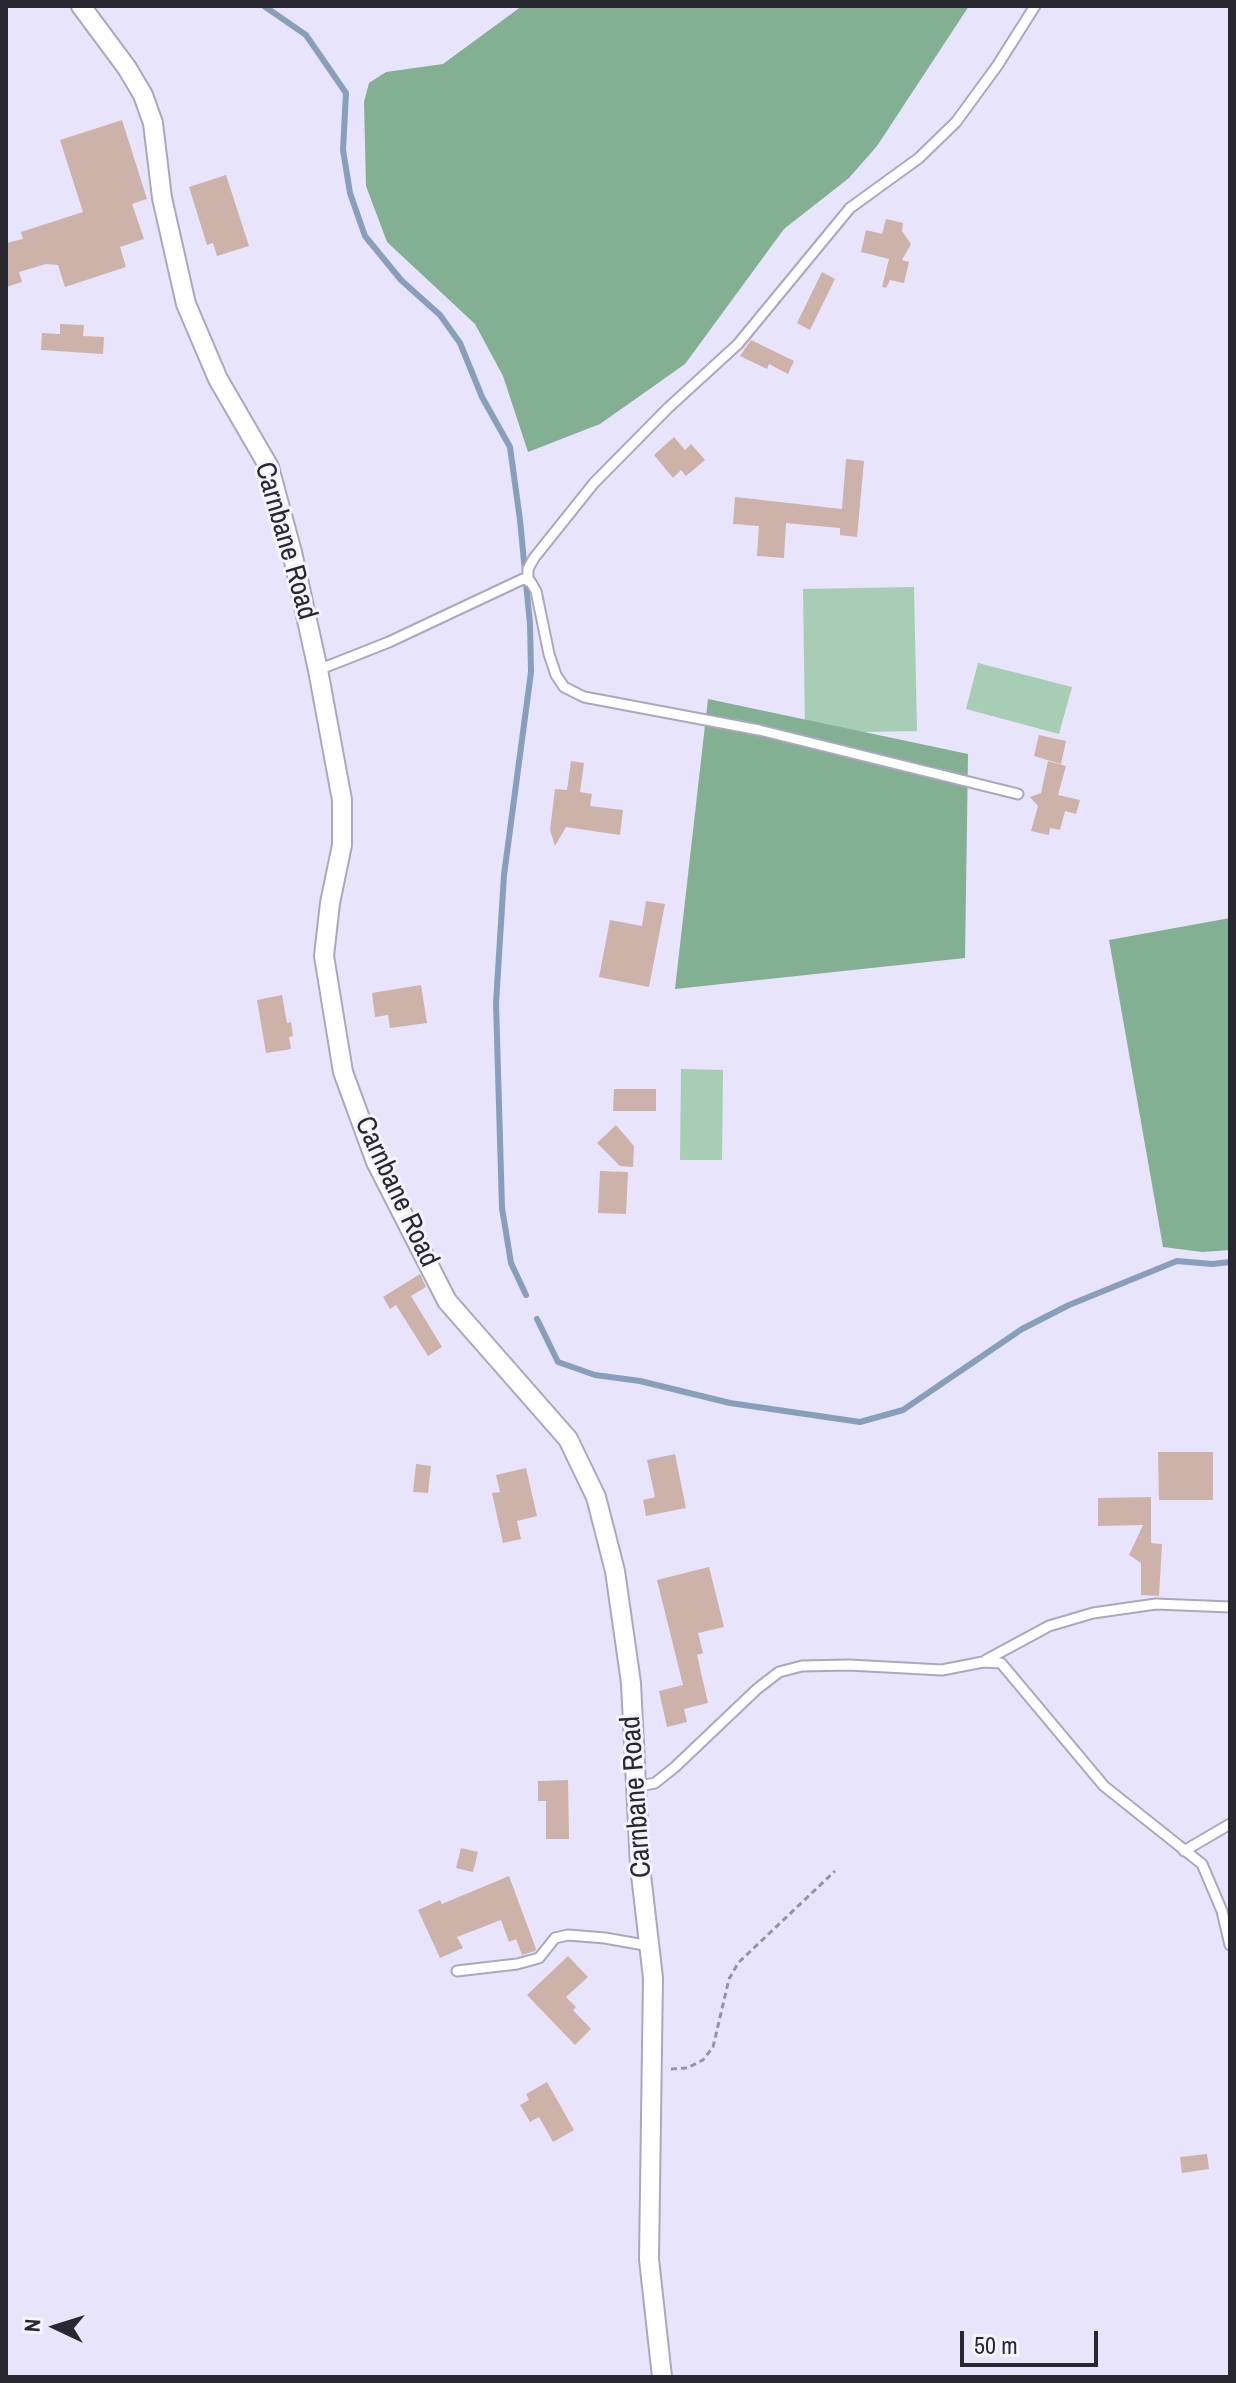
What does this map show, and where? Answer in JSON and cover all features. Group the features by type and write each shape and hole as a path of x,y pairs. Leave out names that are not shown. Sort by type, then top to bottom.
{"street":[{"name":"Carnbane Road","path":"81,6 143,95 153,123 162,198 186,304 218,379 269,467 292,552 342,800 342,845 330,903 324,956 343,1072 376,1162 447,1301 568,1439 596,1497 615,1571 629,1669 640,1866 653,1978 649,2259 662,2377"}],"lane":[{"path":"525,580 534,558 594,483 668,408 738,344 850,208 919,158 956,122 1006,53 1035,6"},
{"path":"318,670 389,642 525,580"},
{"path":"525,580 533,585 538,597 556,675 564,687 573,692 599,700 759,730 1018,794"},
{"path":"983,1662 1049,1626 1093,1613 1156,1604 1230,1607"},
{"path":"635,1787 655,1783 779,1672 802,1666 942,1670 983,1662 1001,1663 1104,1786 1202,1864 1222,1911 1230,1945"},
{"path":"1184,1851 1230,1824"},
{"path":"457,1971 517,1964 539,1958 555,1938 568,1935 650,1946"}],"path":[{"path":"652,2070 687,2068 703,2060 713,2047 729,1979 738,1963 835,1871"}],"green space":[{"path":"522,6 969,6 877,146 849,178 784,229 685,364 600,424 528,452 503,376 475,324 387,242 366,186 364,102 369,83 386,72 443,64"},
{"path":"914,587 917,731 805,733 803,589"},
{"path":"978,663 1072,687 1059,734 966,709"},
{"path":"708,699 968,754 965,958 675,989"},
{"path":"1230,918 1230,1250 1202,1252 1163,1247 1109,940"},
{"path":"681,1069 723,1070 722,1160 680,1160"}],"building":[{"path":"122,120 147,199 132,204 144,239 120,247 126,267 65,287 58,265 46,264 19,272 22,282 6,287 6,243 23,239 21,232 83,212 60,140"},
{"path":"226,175 249,246 217,256 213,243 207,245 189,187"},
{"path":"886,219 903,223 902,231 911,244 902,260 909,262 904,283 890,280 886,288 882,287 889,259 861,252 866,230 882,234"},
{"path":"822,272 835,279 810,330 797,323"},
{"path":"60,324 84,325 83,336 104,337 103,354 41,350 42,333 60,334"},
{"path":"751,340 794,361 788,374 769,364 767,369 740,356"},
{"path":"674,437 685,450 691,444 705,460 686,476 681,470 673,478 654,455"},
{"path":"846,459 864,461 857,537 840,535 840,528 786,523 784,558 757,556 759,526 733,524 735,497 842,509"},
{"path":"1039,735 1066,741 1061,764 1034,756"},
{"path":"571,761 584,763 580,792 592,794 590,806 623,810 620,835 566,827 555,846 550,830 555,789 567,790"},
{"path":"1048,761 1066,766 1058,795 1080,800 1076,814 1065,811 1060,830 1050,828 1049,835 1031,831 1038,806 1030,797 1041,793"},
{"path":"646,901 665,904 649,987 599,977 610,920 642,926"},
{"path":"421,985 427,1023 390,1028 388,1015 375,1017 372,993"},
{"path":"282,995 287,1023 291,1022 291,1049 266,1053 257,1000"},
{"path":"614,1089 656,1089 656,1111 613,1111"},
{"path":"616,1125 634,1146 633,1167 620,1166 597,1143"},
{"path":"600,1171 628,1172 626,1214 598,1213"},
{"path":"420,1274 426,1287 411,1296 442,1347 428,1356 396,1305 390,1309 383,1297"},
{"path":"1158,1452 1213,1452 1213,1500 1159,1500"},
{"path":"675,1454 686,1508 646,1516 643,1500 655,1497 647,1460"},
{"path":"416,1464 431,1466 428,1493 413,1492"},
{"path":"526,1468 537,1516 517,1521 521,1539 503,1543 492,1493 500,1492 496,1475"},
{"path":"1151,1497 1151,1543 1162,1544 1159,1596 1141,1595 1141,1563 1129,1555 1143,1525 1098,1526 1098,1498"},
{"path":"709,1567 724,1627 698,1633 703,1653 697,1655 708,1703 684,1709 687,1722 667,1727 659,1691 683,1685 657,1580"},
{"path":"568,1780 569,1839 546,1839 546,1801 538,1801 538,1781"},
{"path":"461,1848 478,1852 473,1872 456,1868"},
{"path":"509,1876 535,1951 522,1955 516,1939 509,1942 501,1920 457,1937 463,1948 440,1958 418,1910 440,1900 442,1904"},
{"path":"568,1956 588,1977 566,1997 576,2007 573,2010 591,2029 575,2045 527,1995"},
{"path":"547,2082 574,2130 553,2142 539,2117 530,2122 520,2105 529,2100 526,2094"},
{"path":"1207,2154 1209,2169 1182,2173 1180,2157"}],"waterway":[{"path":"264,6 306,35 346,93 343,150 350,193 365,236 401,280 440,315 460,343 482,397 510,447 530,624 531,672 504,875 496,1003 502,1208 511,1263 526,1295"},
{"path":"537,1319 558,1362 595,1375 640,1381 730,1403 860,1422 903,1410 1022,1329 1069,1305 1177,1261 1230,1262"}]}
